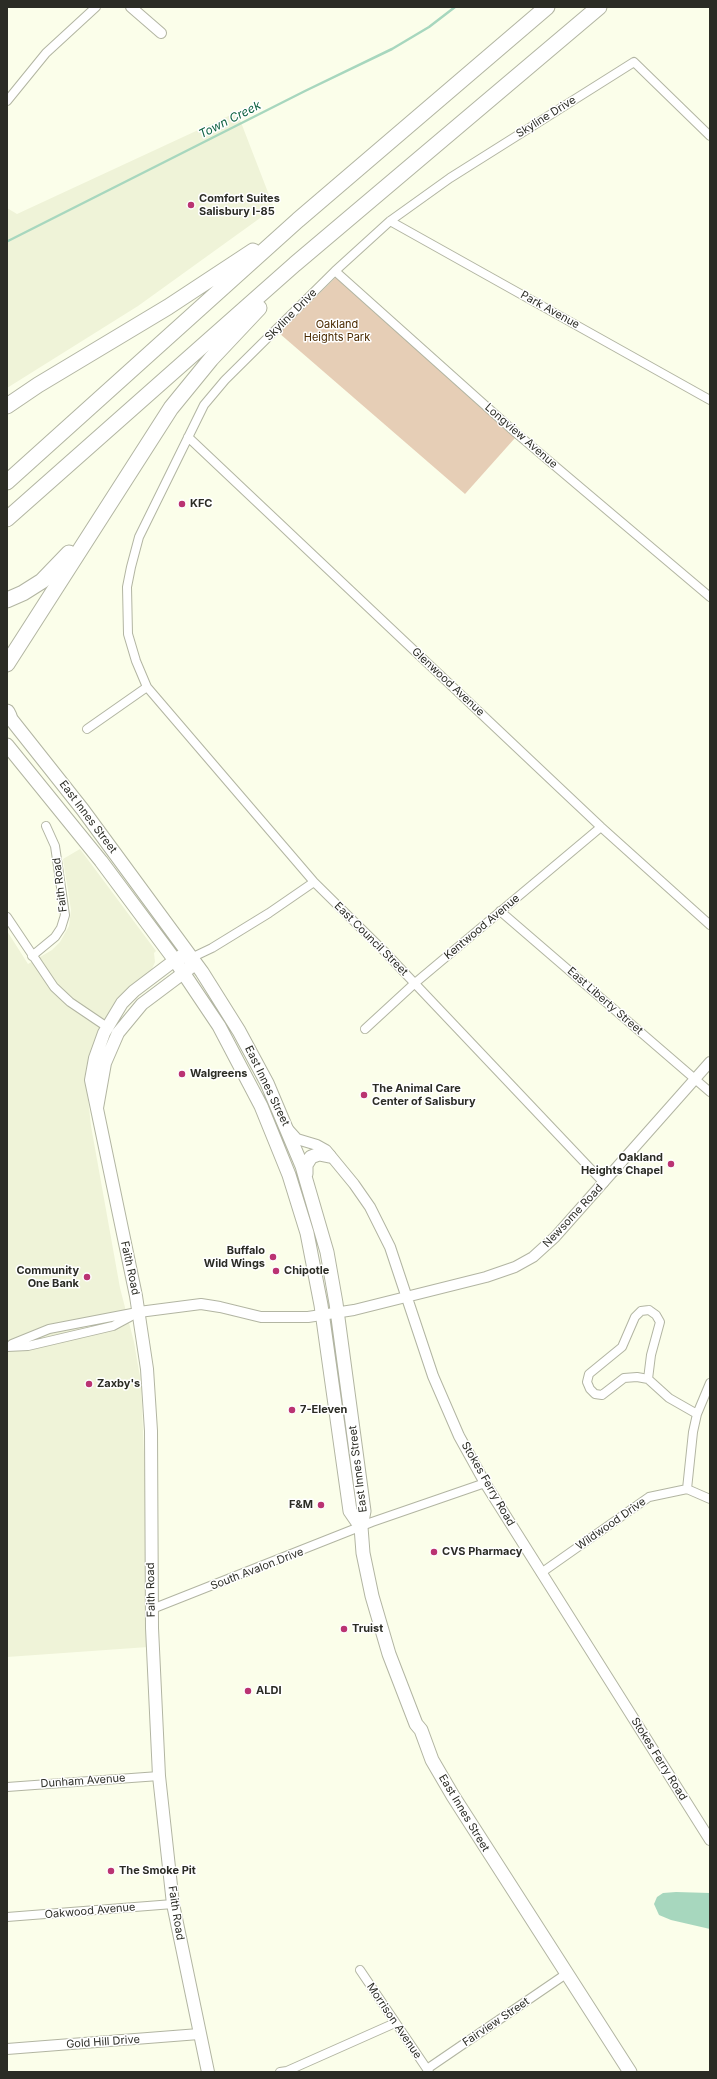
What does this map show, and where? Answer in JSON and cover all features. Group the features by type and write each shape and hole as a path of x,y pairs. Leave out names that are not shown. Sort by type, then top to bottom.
{"highway":[{"path":"7,482 298,220 547,7"},
{"path":"7,519 295,264 599,7"},
{"path":"7,406 54,375 181,299 298,220"},
{"path":"7,664 100,521 158,426 211,359 279,287 295,264"},
{"path":"7,400 54,375"},
{"path":"7,600 36,586 58,567 129,472"}],"main road":[{"name":"East Innes Street","path":"8,714 84,810 207,979 246,1044 288,1129 307,1180 324,1238 338,1313 364,1512 361,1527 363,1553 372,1596 389,1654 416,1724 421,1730 432,1760 465,1817 630,2072"},
{"name":"East Innes Street","path":"7,745 96,855 175,960 234,1053 276,1140 289,1175 307,1233 322,1315 350,1511 361,1527"},
{"path":"175,960 181,956 191,958"},
{"name":"Faith Road","path":"97,1108 105,1063 118,1033 137,1010 183,972 190,968 191,958"},
{"name":"Faith Road","path":"175,960 129,996 107,1027 95,1058 91,1076 92,1091 97,1108 102,1141 139,1312 149,1394 152,1609 159,1776 173,1904 208,2072"},
{"path":"307,1180 306,1167 310,1158 319,1154 329,1156"}],"street":[{"path":"7,101 46,53 96,7"},
{"path":"131,7 161,33"},
{"name":"Skyline Drive","path":"146,687 128,634 126,603 131,566 140,537 204,405 225,380 335,271 390,221 450,178 634,62 710,136"},
{"name":"Park Avenue","path":"390,221 710,400"},
{"name":"Longview Avenue","path":"335,271 516,433 710,597"},
{"name":"Glenwood Avenue","path":"188,437 601,827 710,926"},
{"path":"87,729 146,687"},
{"name":"East Council Street","path":"146,687 314,882 415,983 604,1183"},
{"name":"Faith Road","path":"32,956 56,937 61,928 65,914 56,850 52,835 46,826"},
{"name":"Kentwood Avenue","path":"365,1029 415,983 601,827"},
{"path":"191,958 212,948 269,913 314,882"},
{"name":"East Liberty Street","path":"500,911 710,1092"},
{"path":"7,917 32,956 63,996 107,1027"},
{"name":"Newsome Road","path":"139,1312 201,1304 270,1318 338,1313 493,1275 523,1263 555,1238 710,1062"},
{"name":"Stokes Ferry Road","path":"288,1129 298,1139 322,1147 354,1184 372,1210 387,1240 408,1296 436,1384 459,1436 485,1483 710,1840"},
{"path":"648,1379 651,1355 660,1322 656,1315 649,1310 641,1311 635,1317 622,1347 589,1374 587,1382 590,1389 595,1394 602,1395 624,1378 637,1377 648,1379 669,1398 697,1414"},
{"path":"7,1346 28,1346 113,1326 139,1312"},
{"path":"710,1383 697,1414 693,1432 687,1489 710,1499"},
{"name":"South Avalon Drive","path":"152,1609 361,1527 485,1483"},
{"name":"Wildwood Drive","path":"541,1573 649,1497 687,1489"},
{"name":"Dunham Avenue","path":"7,1787 159,1776"},
{"name":"Oakwood Avenue","path":"7,1917 173,1904"},
{"name":"Morrison Avenue","path":"360,1970 428,2070"},
{"name":"Fairview Street","path":"428,2070 566,1974"},
{"path":"280,2072 287,2071 396,2023"},
{"name":"Gold Hill Drive","path":"7,2049 199,2034"}],"shaded area":[{"path":"237,112 274,208 138,306 7,388 7,208 17,214"},
{"path":"80,849 156,951 154,953 155,962 152,969 126,994 87,1089 91,1126 120,1288 134,1342 141,1383 146,1503 148,1647 7,1657 7,931 28,964 52,950 60,942 69,926 71,910 63,859"},
{"path":"663,1893 710,1893 710,1929 671,1920 659,1915 654,1904 657,1897"}],"green space":[{"name":"Oakland Heights Park","path":"336,277 515,438 465,494 279,333"}],"waterway":[{"name":"Town Creek","path":"8,241 305,91 392,49 429,27 455,7"}],"place":[{"name":"Comfort Suites Salisbury I-85","path":"191,205"},
{"name":"KFC","path":"182,504"},
{"name":"Walgreens","path":"182,1074"},
{"name":"The Animal Care Center of Salisbury","path":"364,1095"},
{"name":"Oakland Heights Chapel","path":"671,1164"},
{"name":"Buffalo Wild Wings","path":"273,1257"},
{"name":"Chipotle","path":"276,1271"},
{"name":"Community One Bank","path":"87,1277"},
{"name":"Zaxby's","path":"89,1384"},
{"name":"7-Eleven","path":"292,1410"},
{"name":"F&M","path":"321,1505"},
{"name":"CVS Pharmacy","path":"434,1552"},
{"name":"Truist","path":"344,1629"},
{"name":"ALDI","path":"248,1691"},
{"name":"The Smoke Pit","path":"111,1871"}]}
